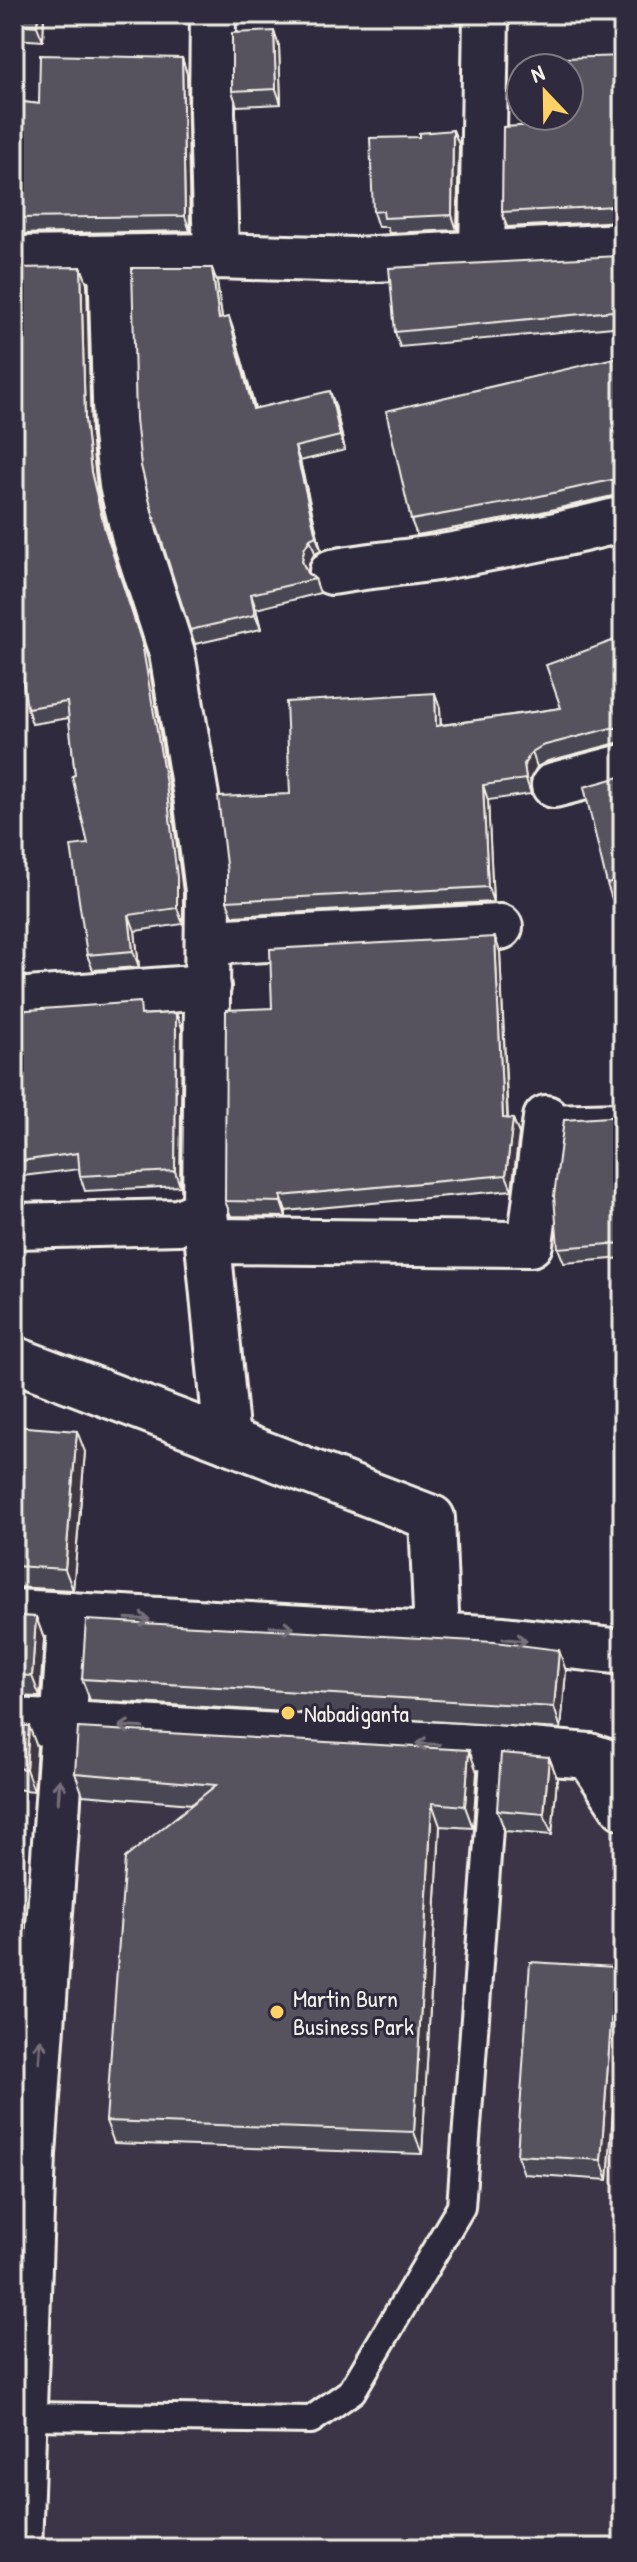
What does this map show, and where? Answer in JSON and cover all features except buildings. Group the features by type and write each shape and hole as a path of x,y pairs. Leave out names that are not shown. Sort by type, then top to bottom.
{"street":[{"path":"213,14 216,256"},
{"path":"482,253 486,14"},
{"path":"14,259 216,256 355,260 623,246"},
{"path":"111,258 116,435 122,485 135,538 172,653 208,891 206,1224 227,1440"},
{"path":"332,572 438,557 563,534 623,519"},
{"path":"554,785 623,767"},
{"path":"208,942 500,927"},
{"path":"14,1001 208,987"},
{"path":"14,1226 179,1222 198,1214 206,1224 530,1244 546,1118"},
{"path":"14,1359 432,1518 437,1636"},
{"path":"14,1612 504,1639 623,1652"},
{"path":"19,2548 33,2154 71,1615"},
{"path":"14,1721 495,1748 606,1762 623,1807"}],"lane":[{"path":"546,1118 623,1116"},
{"path":"24,2416 311,2420 352,2391 461,2207 495,1748"}],"shaded area":[{"path":"79,1745 532,1771 623,1789 623,2548 30,2548"}],"place":[{"name":"Nabadiganta","path":"288,1713"},
{"name":"Martin Burn Business Park","path":"277,2012"}]}
